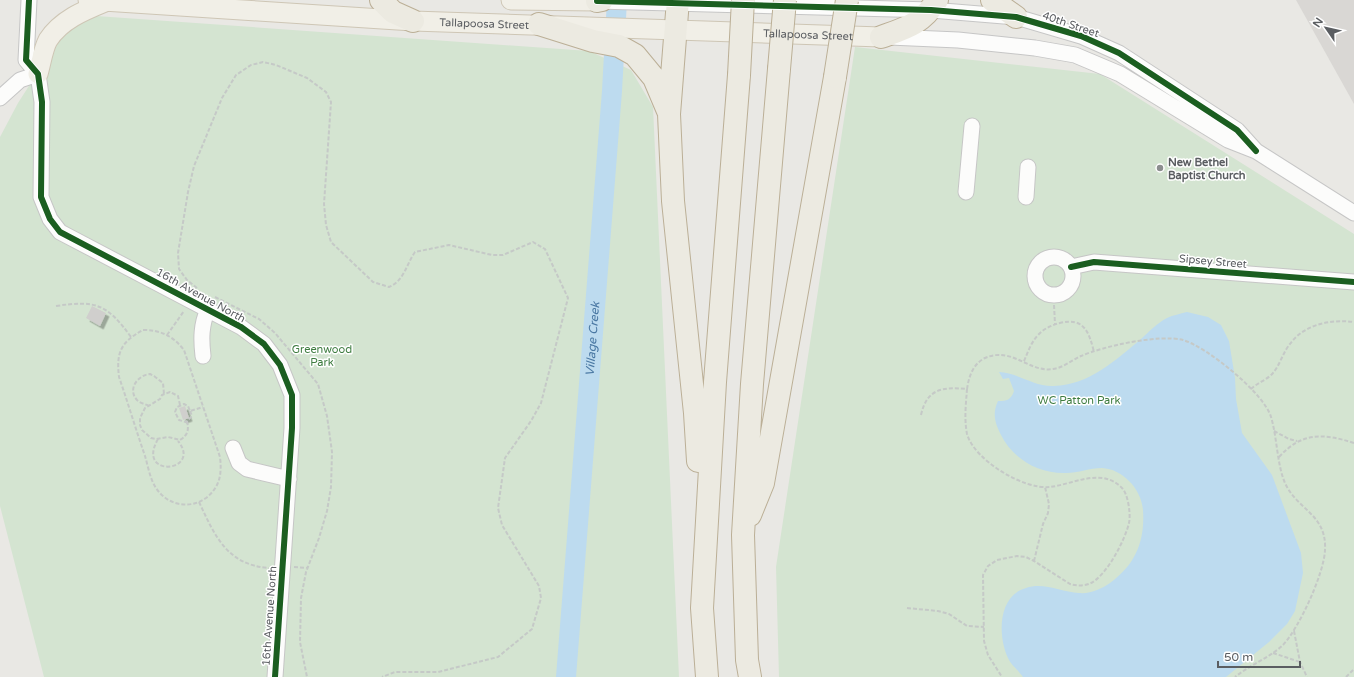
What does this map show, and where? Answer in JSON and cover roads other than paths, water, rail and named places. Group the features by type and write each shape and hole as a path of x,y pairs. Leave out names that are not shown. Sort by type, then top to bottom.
{"highway":[{"path":"381,0 393,12 413,21"},
{"path":"707,677 702,608 704,564 715,382 739,74 743,0"},
{"path":"750,677 747,660 743,535 752,384 785,0"},
{"path":"743,535 763,484 847,0"},
{"path":"992,0 1016,17"},
{"path":"678,1 670,114 673,201 695,413 704,564"},
{"path":"881,37 917,23 934,5"},
{"path":"539,24 594,34 635,55 654,78 670,114"}],"main road":[{"path":"511,0 599,1"},
{"path":"38,74 48,41 70,18 97,1"},
{"name":"Tallapoosa Street","path":"97,1 413,21 539,24"},
{"name":"Tallapoosa Street","path":"594,34 634,29 881,37"}],"street":[{"name":"16th Avenue North","path":"28,0 26,60 38,74 42,102 41,197 50,219 60,232 190,300 209,302 264,344 280,364 292,395 289,479 275,677"},
{"path":"599,1 678,1"},
{"name":"40th Street","path":"678,1 934,5 1016,17 1081,36 1119,53 1237,130 1256,150"},
{"path":"881,37 958,40 1035,48 1075,55 1120,74 1228,140 1256,150 1354,213"},
{"path":"0,98 20,80 38,74"},
{"path":"966,192 972,126"},
{"path":"1026,197 1028,167"},
{"name":"Sipsey Street","path":"1072,267 1094,262 1354,282"},
{"path":"203,356 201,338 209,302"},
{"path":"233,448 239,463 247,469 289,479"}],"water":[{"path":"1187,312 1208,317 1221,325 1229,341 1242,433 1272,475 1301,553 1303,573 1295,611 1287,624 1269,642 1226,677 1023,677 1009,661 1003,639 1002,618 1010,599 1016,592 1033,586 1088,593 1096,591 1110,583 1126,568 1137,551 1142,532 1143,510 1139,494 1129,481 1117,472 1102,468 1070,473 1046,471 1028,463 1012,451 1006,444 997,426 995,410 998,401 1008,399 1012,396 1014,391 1009,378 1003,379 999,372 1047,386 1067,385 1090,376 1112,363 1163,320"}],"waterway":[{"name":"Village Creek","path":"566,677 612,91 617,0"}],"place":[{"name":"New Bethel Baptist Church","path":"1160,168"}],"park label":[{"name":"Greenwood Park","path":"322,355"},
{"name":"WC Patton Park","path":"1079,400"}]}
